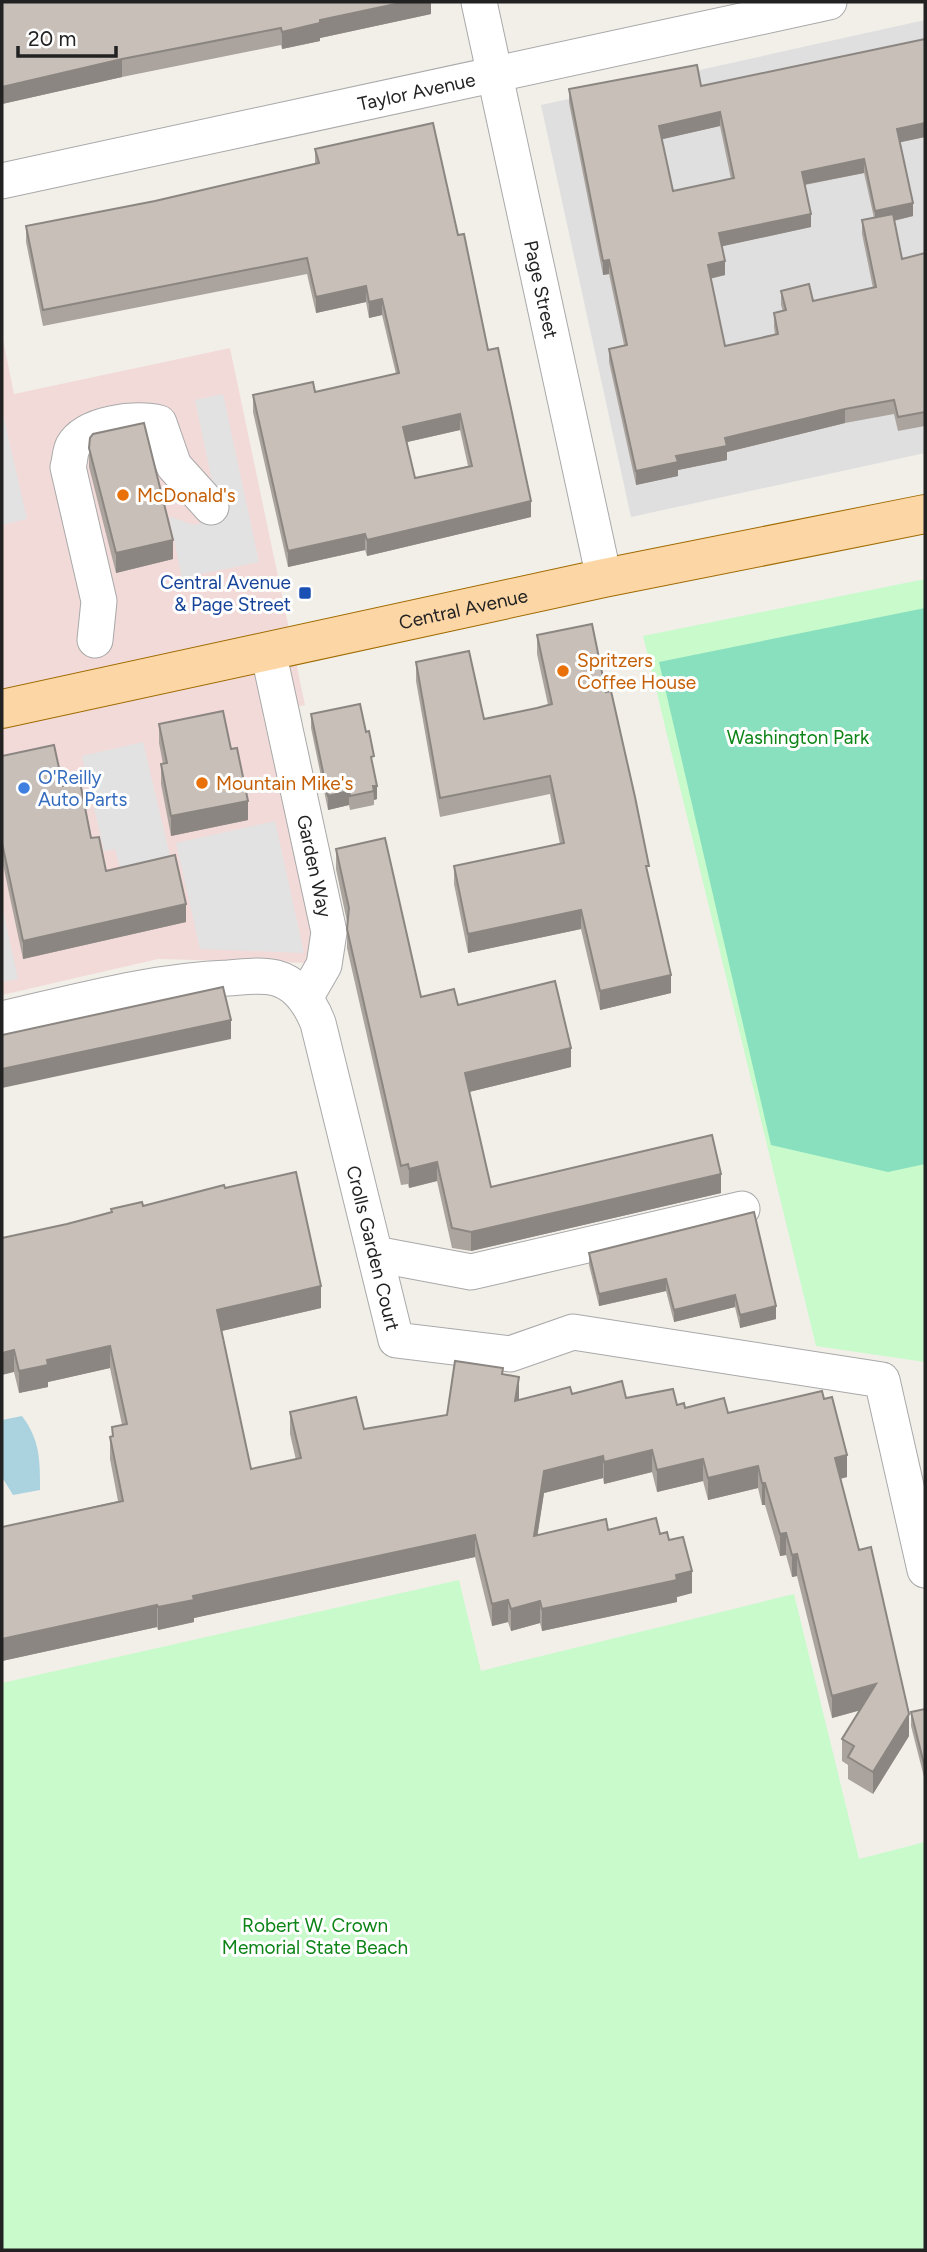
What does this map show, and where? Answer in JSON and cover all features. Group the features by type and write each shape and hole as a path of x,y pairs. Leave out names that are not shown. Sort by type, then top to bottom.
{"main road":[{"name":"Central Avenue","path":"2,709 604,578 925,514"}],"street":[{"name":"Page Street","path":"479,2 604,578"},
{"name":"Taylor Avenue","path":"2,181 829,2"},
{"path":"95,640 99,601 68,467 72,446 88,430 144,418 159,423 174,466 211,507"},
{"name":"Garden Way","path":"268,651 329,932 324,965 305,998"},
{"path":"2,1019 152,985 195,979 276,978 295,988 305,998"},
{"name":"Crolls Garden Court","path":"305,998 318,1023 396,1340 510,1354 573,1332 881,1380 925,1570"},
{"path":"375,1254 471,1272 742,1209"}],"shaded area":[{"path":"925,20 925,453 631,517 541,105"},
{"path":"2,334 14,394 230,348 305,705 263,715 315,945 311,963 158,959 2,995"},
{"path":"223,394 259,562 182,578 169,516 193,525 220,519 195,400"},
{"path":"2,410 27,519 2,525"},
{"path":"143,742 171,860 121,872 115,849 104,851 82,756"},
{"path":"275,821 304,953 200,949 176,843"},
{"path":"2,906 18,979 2,982"}],"green space":[{"name":"Washington Park","path":"925,579 925,1362 816,1346 643,636"},
{"name":"Washington Park","path":"925,608 925,1164 888,1172 771,1145 659,662"},
{"name":"Robert W. Crown Memorial State Beach","path":"459,1580 481,1671 794,1594 859,1859 925,1842 925,2250 2,2250 2,1683"}],"water":[{"path":"22,1416 38,1451 40,1490 13,1495 2,1477 2,1420"}],"building":[{"path":"2,2 405,2 320,20 320,23 282,32 281,28 122,59 2,87"},
{"path":"925,39 925,123 897,129 913,203 875,211 864,159 802,172 811,214 719,233 725,261 708,265 725,346 778,334 774,313 786,310 781,291 809,284 813,301 876,287 862,220 893,214 902,259 925,253 925,412 898,417 894,400 845,409 725,438 727,446 676,456 678,462 636,471 609,349 627,345 609,260 603,261 569,89 697,65 701,86","holes":["720,112 734,178 673,191 659,126"]},
{"path":"433,123 458,235 464,234 488,350 498,348 531,501 367,540 365,534 288,551 253,395 313,382 315,392 399,373 382,299 369,302 366,286 316,297 307,258 43,310 26,226 155,201 319,163 315,149","holes":["460,414 472,466 415,478 403,427"]},
{"name":"McDonald's","path":"144,423 173,540 116,553 89,448 90,438 93,434"},
{"path":"592,624 606,692 611,691 635,797 649,866 646,866 671,975 600,991 581,910 468,934 454,866 564,843 550,776 440,798 416,662 469,651 484,719 537,708 552,704 537,635"},
{"path":"360,704 366,732 369,731 377,786 373,786 374,791 350,796 349,791 328,796 311,714"},
{"name":"Mountain Mike's","path":"223,711 231,749 237,748 248,801 171,816 161,764 167,763 159,724"},
{"path":"54,745 63,786 80,782 91,838 99,837 106,871 175,855 186,904 23,941 2,843 2,756"},
{"path":"385,838 421,997 454,989 458,1005 555,981 571,1048 465,1073 491,1187 712,1135 721,1174 471,1232 452,1228 437,1162 409,1169 408,1164 401,1166 347,929 349,908 336,849"},
{"path":"223,987 231,1020 2,1069 2,1035"},
{"path":"296,1172 321,1286 217,1310 251,1469 301,1458 290,1412 356,1397 364,1429 447,1415 455,1361 503,1368 502,1374 519,1377 515,1401 570,1387 572,1394 622,1381 626,1398 673,1389 677,1405 684,1403 685,1408 724,1398 728,1413 822,1391 824,1399 832,1397 847,1455 835,1458 859,1550 871,1547 909,1714 873,1772 848,1757 854,1746 842,1739 876,1684 832,1696 797,1554 792,1555 786,1533 780,1534 758,1466 708,1478 703,1459 657,1470 652,1450 604,1462 603,1456 544,1471 534,1536 606,1519 608,1530 656,1518 660,1534 667,1532 669,1540 683,1537 692,1571 676,1575 677,1580 542,1609 540,1601 511,1609 508,1600 492,1604 475,1535 193,1596 194,1600 158,1607 157,1605 2,1639 2,1527 123,1501 110,1437 113,1436 112,1427 127,1424 110,1346 47,1360 48,1365 19,1371 14,1350 2,1353 2,1238 67,1224 142,1202 143,1206 224,1185 225,1188"},
{"path":"754,1212 776,1306 740,1315 735,1295 674,1310 666,1279 599,1294 589,1253"},
{"path":"925,1709 925,1768 911,1712"}],"place":[{"name":"McDonald's","path":"123,495"},
{"name":"Central Avenue & Page Street","path":"305,593"},
{"name":"Spritzers Coffee House","path":"563,671"},
{"name":"Mountain Mike's","path":"202,783"},
{"name":"O'Reilly Auto Parts","path":"24,788"}]}
